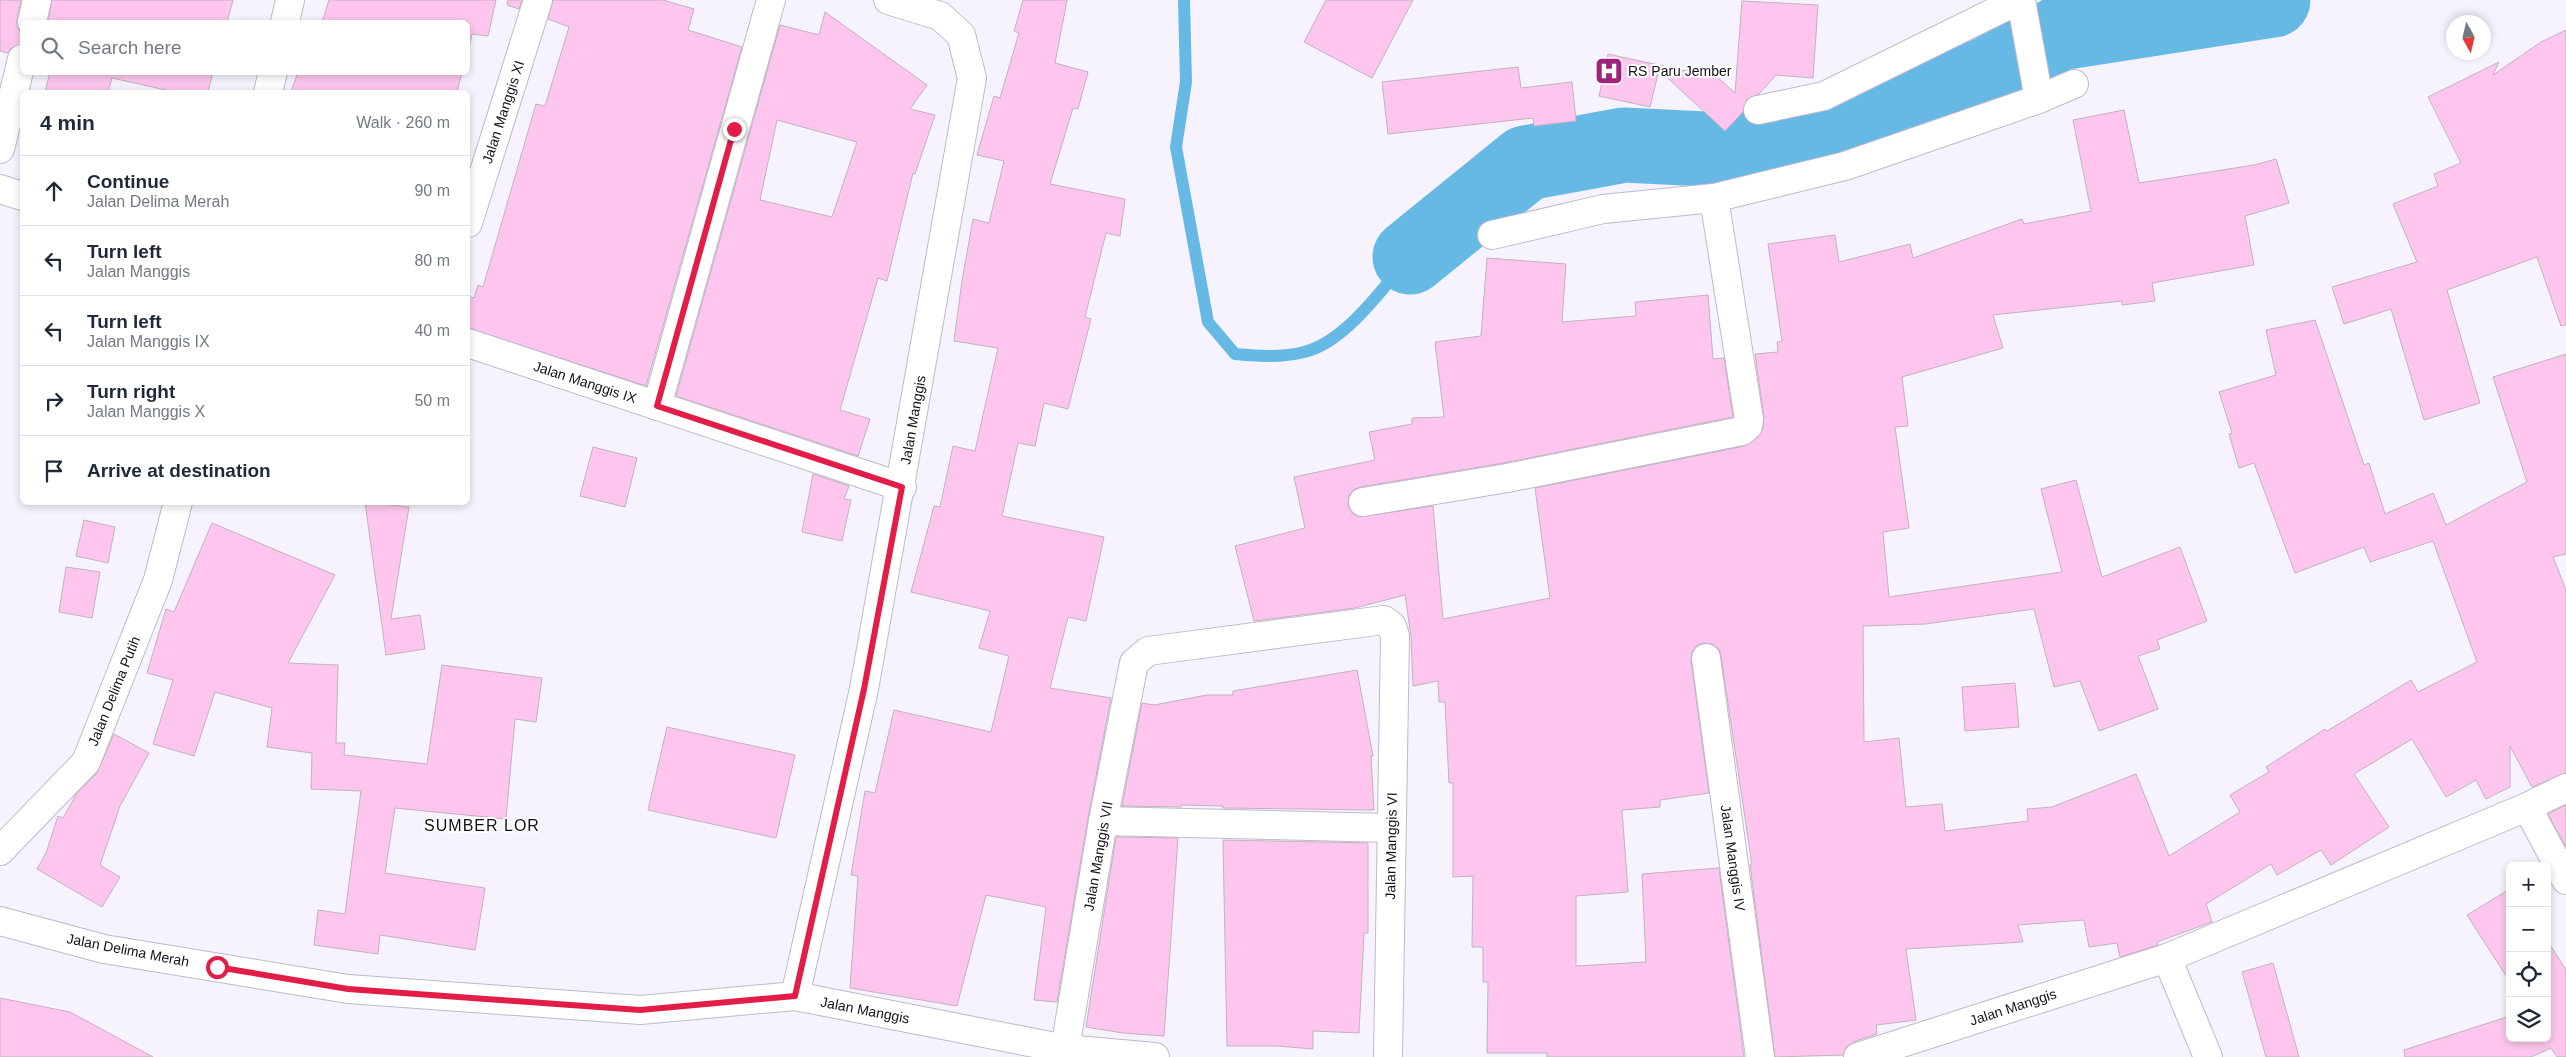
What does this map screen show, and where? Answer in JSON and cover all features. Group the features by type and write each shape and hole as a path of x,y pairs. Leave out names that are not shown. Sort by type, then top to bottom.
{"street":[{"path":"32,20 37,0"},
{"path":"285,20 290,0"},
{"name":"Jalan Manggis XI","path":"470,218 538,0"},
{"path":"657,406 771,0"},
{"name":"Jalan Manggis","path":"888,0 940,16 961,35 972,78 902,487 864,689 795,996 1065,1049 1156,1057"},
{"path":"1758,110 1824,96 2022,5 2038,93"},
{"path":"0,149 20,67"},
{"path":"268,90 272,75"},
{"path":"1492,235 1603,208 1714,198 1845,166 2038,93 2074,84"},
{"path":"0,189 20,195"},
{"path":"1364,502 1506,478 1742,431 1748,426 1750,419 1714,198"},
{"name":"Jalan Manggis IX","path":"470,344 902,487"},
{"name":"Jalan Delima Putih","path":"0,850 86,762 158,580 177,505"},
{"name":"Jalan Manggis VI","path":"1134,663 1148,651 1384,620 1392,626 1395,636 1388,1057"},
{"name":"Jalan Manggis IV","path":"1706,658 1760,1057"},
{"name":"Jalan Manggis VII","path":"1065,1049 1103,821 1134,663"},
{"name":"Jalan Manggis","path":"1858,1057 2167,958 2527,807 2566,788"},
{"path":"2527,807 2566,880"},
{"path":"1103,821 1391,828"},
{"name":"Jalan Delima Merah","path":"0,921 104,948 348,989 640,1010 795,996"},
{"path":"2167,958 2208,1057"}],"building":[{"path":"0,0 21,0 17,19 17,27 20,31 20,45 11,48 8,53 0,51"},
{"path":"52,0 233,0 228,20 48,20"},
{"path":"329,0 496,0 488,36 472,34 470,43 470,20 323,20"},
{"path":"508,0 522,0 519,9 507,5"},
{"path":"553,0 663,0 694,9 688,30 742,47 646,386 470,329 470,297 474,298 478,285 483,287 536,104 545,106 569,27 548,19"},
{"path":"1023,0 1067,0 1055,63 1088,72 1078,109 1073,108 1050,184 1125,199 1120,236 1106,233 1085,317 1091,319 1068,409 1044,403 1035,446 1018,443 1002,516 1104,537 1086,621 1068,617 1050,688 1111,698 1088,818 1057,1002 1034,1000 1046,907 986,895 957,1006 850,988 858,876 851,875 865,791 875,793 894,710 991,732 1009,656 979,648 990,611 911,592 934,506 940,507 953,446 975,451 998,348 954,341 973,219 989,223 1004,161 977,155 994,96 1000,98 1019,33 1014,31"},
{"path":"1326,0 1413,0 1372,78 1304,42"},
{"path":"1742,1 1818,5 1813,78 1776,75 1759,94 1747,99 1743,112 1725,131 1659,70 1650,107 1599,96 1608,54 1700,74 1706,67 1735,93"},
{"path":"825,12 927,85 910,109 935,115 915,174 913,173 887,281 878,278 840,410 870,419 858,456 676,396 780,25 819,35","holes":["777,120 857,142 832,217 760,200"]},
{"path":"2566,30 2566,325 2561,326 2537,257 2447,290 2480,403 2424,420 2391,309 2344,324 2332,287 2417,262 2393,204 2438,186 2434,174 2461,163 2428,97 2499,62 2493,75 2541,42"},
{"path":"1518,67 1521,88 1572,82 1576,121 1534,126 1533,118 1388,134 1382,82"},
{"path":"49,75 212,75 208,90 166,90 112,78 109,90 46,90"},
{"path":"297,75 461,75 458,90 292,90"},
{"path":"2124,110 2139,183 2254,165 2276,159 2289,203 2245,216 2254,265 2152,283 2155,301 2122,305 2122,301 1993,315 2003,348 1902,377 1908,426 1895,427 1909,528 1883,532 1889,597 2062,572 2041,489 2076,480 2102,577 2180,547 2207,621 2157,640 2160,649 2138,656 2158,709 2099,731 2080,681 2054,687 2034,609 1925,624 1863,626 1864,742 1899,738 1906,807 1942,804 1945,831 2028,821 2027,809 2052,807 2136,774 2169,856 2240,812 2230,795 2269,772 2266,767 2325,729 2327,731 2411,680 2418,692 2477,662 2433,541 2370,562 2364,547 2295,573 2254,463 2239,468 2229,434 2232,433 2219,392 2276,375 2266,330 2315,320 2364,465 2369,463 2385,514 2433,493 2446,525 2527,482 2493,377 2566,354 2566,554 2553,557 2566,590 2566,773 2532,787 2510,746 2510,787 2486,799 2476,780 2446,797 2412,739 2354,774 2389,827 2331,865 2321,850 2277,875 2271,864 2206,904 2212,922 2157,942 2158,945 2120,957 2117,943 2089,947 2084,920 2018,925 2023,942 1906,949 1916,1020 1876,1025 1877,1034 1853,1042 1846,1047 1843,1055 1775,1057 1750,865 1752,865 1721,656 1719,649 1712,644 1703,643 1697,645 1692,652 1691,660 1709,793 1660,800 1660,807 1622,810 1628,892 1576,896 1576,966 1646,962 1642,874 1719,868 1744,1057 1547,1057 1547,1053 1487,1053 1488,982 1483,982 1483,947 1472,947 1473,876 1453,877 1453,783 1449,783 1445,702 1439,702 1438,681 1413,686 1411,636 1405,595 1355,608 1254,621 1235,546 1305,528 1294,477 1375,460 1369,432 1412,424 1412,418 1444,417 1435,342 1481,336 1487,258 1566,264 1562,322 1636,316 1635,302 1708,295 1713,359 1724,358 1733,417 1504,463 1360,487 1353,490 1349,496 1348,505 1351,512 1358,517 1433,506 1443,619 1550,598 1535,488 1745,446 1758,437 1763,428 1764,417 1755,354 1778,352 1777,342 1782,341 1768,244 1835,235 1839,262 1910,244 1913,258 2022,219 2024,224 2091,211 2073,120"},
{"path":"593,447 637,458 625,507 580,496"},
{"path":"813,474 849,486 844,499 851,500 842,541 802,532"},
{"path":"365,505 409,507 391,619 420,615 425,649 386,655"},
{"path":"84,520 115,527 108,563 76,556"},
{"path":"212,523 335,575 288,663 338,665 336,743 345,743 344,755 427,764 442,665 542,678 536,722 515,719 506,819 395,808 385,873 485,888 475,950 380,935 378,954 314,945 318,910 345,914 361,791 311,789 312,753 267,747 272,708 215,692 194,756 153,744 173,680 147,673 166,609 174,612"},
{"path":"66,567 100,572 92,618 59,612"},
{"path":"1357,670 1373,756 1371,756 1374,810 1223,808 1223,806 1181,805 1181,807 1122,806 1142,703 1154,705 1207,695 1233,695 1233,691"},
{"path":"2015,683 2019,727 1965,731 1962,687"},
{"path":"667,727 795,755 776,838 648,810"},
{"path":"114,734 149,753 120,806 100,865 120,877 102,907 37,869 46,853 58,816 63,818 77,793 97,773"},
{"path":"2566,805 2566,847 2548,814"},
{"path":"1116,837 1178,838 1164,1036 1123,1033 1086,1027"},
{"path":"1223,840 1368,843 1368,933 1364,933 1359,1033 1313,1031 1313,1049 1277,1046 1227,1046"},
{"path":"2506,891 2506,976 2467,915"},
{"path":"2551,946 2566,970 2566,1057 2557,1057 2551,1048 2531,1057 2405,1057 2404,1050 2506,1017 2506,1042 2551,1042"},
{"path":"2273,963 2299,1057 2266,1057 2242,972"},
{"path":"0,998 70,1012 153,1057 0,1057"}],"waterway":[{"path":"1184,0 1186,82 1176,147 1208,322 1235,354 1278,356 1304,352 1319,346 1349,326 1410,257"},
{"path":"1410,257 1526,163 1624,145 1725,150 1837,131 1988,74 2060,33 2273,0"}],"place":[{"name":"RS Paru Jember","path":"1609,71"}],"district":[{"name":"SUMBER LOR","path":"482,825"}],"route":[{"path":"217,967 348,989 640,1010 795,996 864,689 902,487 657,406 734,129"}]}
